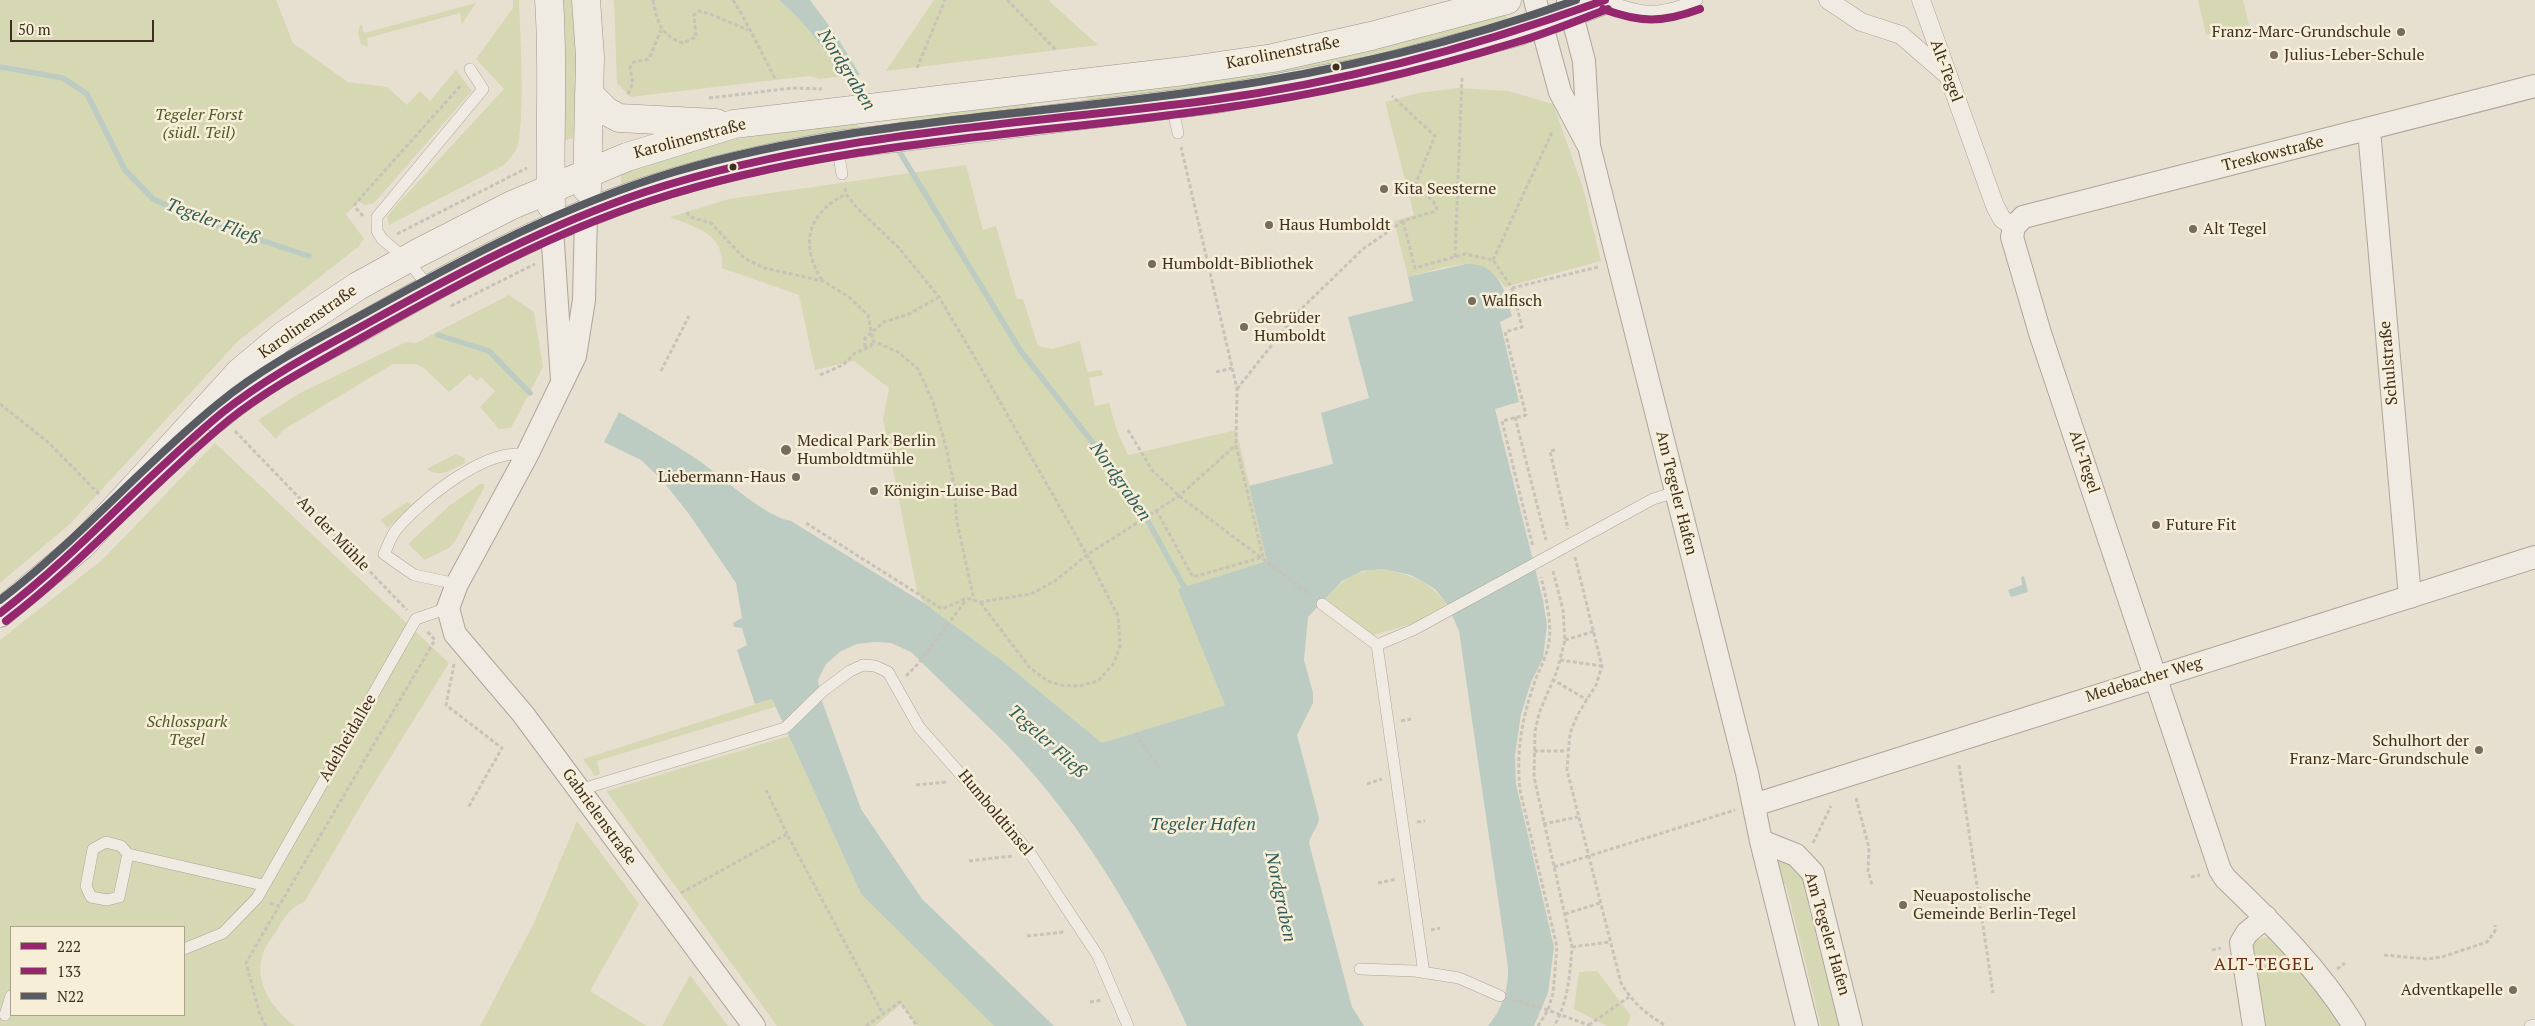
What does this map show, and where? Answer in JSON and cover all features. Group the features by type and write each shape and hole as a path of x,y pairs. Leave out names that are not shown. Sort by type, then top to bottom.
{"main road":[{"path":"549,0 552,37 552,229"},
{"path":"586,0 589,94 586,213"},
{"name":"Karolinenstraße","path":"0,612 82,545 108,499 240,372 283,336 346,294 397,264 512,205 587,174 645,151 734,124 1273,58 1371,36 1507,0"},
{"name":"Karolinenstraße","path":"108,499 241,398 379,316 432,296 552,229 586,213 704,173 781,155 837,145 1226,98 1400,64 1538,12 1606,0"},
{"path":"589,94 606,111 619,118 734,124"}],"street":[{"path":"1828,0 1861,22 1901,35 1948,76"},
{"name":"Alt-Tegel","path":"1921,0 1995,206 2002,219 2014,227 2012,237 2014,250 2220,870 2225,878 2292,943 2332,991 2354,1026"},
{"name":"Am Tegeler Hafen","path":"1570,7 1584,61 1589,146 1754,805 1761,841 1807,1026"},
{"name":"Am Tegeler Hafen","path":"1538,12 1560,92 1589,146"},
{"name":"Treskowstraße","path":"2014,227 2023,217 2535,86"},
{"name":"Schulstraße","path":"2369,130 2410,597"},
{"path":"448,608 457,584 562,386 570,298 586,213"},
{"path":"552,229 570,298"},
{"name":"Medebacher Weg","path":"1754,805 2155,676 2284,638 2535,557"},
{"name":"Gabrielenstraße","path":"448,608 455,634 523,714 754,1026"},
{"name":"Am Tegeler Hafen","path":"1761,841 1796,855 1813,873 1852,1026"},
{"path":"2254,1026 2241,943 2247,933 2266,917"},
{"path":"2232,945 2243,1026"}],"lane":[{"path":"1606,0 1630,10 1649,13 1679,7 1697,0"},
{"path":"432,296 397,264 385,241 377,231 377,217 483,89 471,70"},
{"path":"1056,86 1059,119"},
{"path":"1172,105 1178,133"},
{"path":"837,145 842,174"},
{"path":"457,584 414,575 384,554 395,532 437,492 473,468 514,452 527,455"},
{"path":"1377,645 1413,630 1550,557 1653,499 1676,492"},
{"path":"1322,604 1377,645 1424,973"},
{"path":"416,619 448,608"},
{"name":"Adelheidallee","path":"185,949 223,933 257,898 416,619"},
{"name":"Humboldtinsel","path":"579,790 785,728 823,692 850,671 863,665 876,666 888,672 919,728 1030,853 1098,956 1128,1026"},
{"path":"128,854 120,896 107,900 91,897 86,886 93,849 106,842 122,846 128,854 263,886"},
{"path":"1360,969 1424,973 1459,978 1500,996"},
{"path":"5,1015 10,999"},
{"path":"2530,1026 2535,1025"}],"path":[{"path":"628,94 633,83 630,68 634,62 649,59 661,30 653,0"},
{"path":"733,0 743,15 748,30 776,80"},
{"path":"917,68 945,0"},
{"path":"1006,0 1056,50"},
{"path":"661,30 683,43 691,41 696,37 694,15 702,11 748,30"},
{"path":"377,231 355,207 355,204 471,70"},
{"path":"1455,258 1462,78"},
{"path":"705,98 793,88 830,90"},
{"path":"1237,389 1298,312 1363,249 1403,220 1436,211 1437,206 1434,201 1416,183 1435,136 1392,96"},
{"path":"1493,260 1553,130"},
{"path":"1178,133 1237,389 1236,446 1263,557"},
{"path":"385,241 524,169"},
{"path":"842,174 846,194 857,208 899,248 940,297 1087,555 1118,616 1120,646 1114,663 1098,680 1079,686 1062,685 1048,681 1030,668 980,602"},
{"path":"822,281 814,267 808,248 811,229 821,212 832,201 846,194"},
{"path":"687,212 690,216 711,223 744,258 764,268 822,281 849,297 868,315 872,334 871,346 855,353 843,365 820,375"},
{"path":"1403,220 1415,268 1465,254 1493,260 1512,288 1522,327 1505,332 1526,414 1502,421 1536,564 1546,597 1550,639 1547,656 1525,709 1520,732 1518,766 1522,798 1557,947 1553,993 1538,1026"},
{"path":"432,296 532,265"},
{"path":"1512,288 1598,267"},
{"path":"865,347 865,338 884,322 909,314 940,297"},
{"path":"662,371 689,316"},
{"path":"872,341 898,352 918,369 933,402 946,447 954,486 957,522 974,600"},
{"path":"1216,372 1232,368"},
{"path":"0,404 49,443 108,499"},
{"path":"1515,417 1563,610 1565,640 1560,660 1540,713 1534,751 1534,777 1543,824 1572,947 1570,973 1561,1014 1554,1026"},
{"name":"An der Mühle","path":"232,428 435,640"},
{"path":"1128,430 1152,470 1179,496 1263,557 1322,604"},
{"path":"806,523 942,609 967,598 980,602 1031,594 1055,581 1087,555 1179,496 1236,446"},
{"path":"1555,450 1550,452 1602,666 1596,685 1570,733 1567,751 1567,770 1609,942 1621,983 1629,997 1641,1010 1666,1026"},
{"path":"1156,510 1193,577 1263,557"},
{"path":"919,663 967,598"},
{"path":"1565,640 1595,631"},
{"name":"Adelheidallee","path":"266,1026 260,1015 246,963 435,640"},
{"path":"455,660 446,705 502,748 468,808"},
{"path":"1560,660 1602,666"},
{"path":"1552,679 1587,700"},
{"path":"1135,734 1160,768"},
{"path":"1534,751 1567,751"},
{"path":"1959,765 1993,994"},
{"path":"1367,784 1383,778"},
{"path":"916,785 967,780"},
{"path":"766,790 786,834 883,1014"},
{"path":"1856,798 1869,848 1868,871 1872,885"},
{"path":"1554,866 1754,805"},
{"path":"1809,851 1831,806"},
{"path":"1543,824 1578,817"},
{"path":"666,906 681,893 786,834"},
{"path":"969,861 1030,853"},
{"path":"1378,883 1390,881"},
{"path":"257,898 279,906"},
{"path":"1565,914 1600,903"},
{"path":"2384,955 2427,959 2442,956 2487,942 2494,931 2495,925"},
{"path":"1027,936 1082,930"},
{"path":"1572,947 1609,942"},
{"path":"1500,996 1546,1009 1590,1026 1629,997"},
{"path":"866,1026 900,1002 917,1026"}],"green space":[{"name":"Tegeler Forst (südl. Teil)","path":"0,0 276,0 293,43 348,82 387,87 407,105 420,91 430,101 456,70 472,91 374,203 366,205 359,202 346,214 364,239 358,247 238,341 71,523 0,583"},
{"path":"513,0 519,0 522,78 521,123 516,150 504,165 389,225 387,217 392,210 504,89 476,59 513,8"},
{"path":"562,0 576,0 577,107 573,138 562,141"},
{"path":"614,0 779,0 806,27 843,76 820,79 809,76 630,97 617,83"},
{"path":"934,0 1048,0 1098,45 886,71"},
{"path":"2198,0 2243,0 2249,25 2206,35"},
{"path":"476,3 462,24 460,13 367,38 368,47 361,44 358,32 360,25 362,25 364,33"},
{"path":"1505,14 1507,19 1463,32 1332,64 1198,88 1107,99 1085,99 1087,95 1223,79 1328,60 1446,31"},
{"path":"1459,88 1508,91 1553,104 1583,188 1601,261 1505,287 1495,275 1484,268 1472,265 1448,267 1408,277 1394,221 1414,215 1385,102 1418,93"},
{"path":"1030,102 1032,105 1030,108 900,123 900,117"},
{"path":"856,122 860,128 799,138 739,151 621,186 621,171 702,144"},
{"path":"966,165 983,230 996,226 1017,299 1023,299 1038,346 1052,349 1080,341 1087,372 1101,370 1103,375 1089,378 1095,406 1109,403 1117,431 1128,455 1236,430 1268,561 1179,589 1225,705 1102,743 1000,659 924,603 917,591 883,419 889,388 854,361 815,370 799,295 722,268 722,256 714,239 699,229 670,217 729,199"},
{"path":"509,295 534,312 543,367 511,428 499,429 480,407 495,391 481,377 477,381 470,374 449,392 425,369 416,364 393,364 283,430 276,439 258,420 300,393 406,342 416,343"},
{"name":"Schlosspark Tegel","path":"215,443 449,663 364,800 305,901 288,913 264,951 261,965 263,985 279,1012 295,1026 0,1026 0,640 102,560"},
{"path":"456,454 465,458 465,463 441,473 432,472 427,469"},
{"path":"480,484 484,484 484,488 455,541 449,548 425,560 408,544 449,506"},
{"path":"407,502 411,505 388,528 380,520"},
{"path":"1383,569 1419,580 1433,589 1447,604 1415,623 1373,635 1325,599 1338,586 1351,577"},
{"path":"772,699 775,707 597,761 600,774 595,776 583,759"},
{"path":"789,736 861,894 994,1026 917,1026 901,1004 875,1026 777,1026 606,791"},
{"path":"577,821 639,904 590,991 647,1026 480,1026 534,923"},
{"path":"1783,859 1807,879 1804,888 1839,1026 1821,1026 1786,885 1778,880 1776,863"},
{"path":"2273,937 2346,1026 2259,1026 2251,942"},
{"path":"1597,971 1631,1016 1627,1026 1607,1026 1574,1009 1579,972"},
{"path":"690,975 728,1026 662,1026"}],"water":[{"path":"779,0 810,0 836,35 860,75 843,76 806,27"},
{"name":"Tegeler Hafen","path":"1466,264 1486,268 1493,273 1503,288 1512,316 1500,322 1519,402 1495,409 1543,600 1547,625 1543,658 1531,682 1521,714 1515,755 1516,784 1554,947 1548,993 1534,1026 1488,1026 1504,999 1508,967 1459,631 1447,604 1435,589 1411,575 1383,569 1362,571 1342,581 1308,617 1304,660 1313,693 1313,703 1297,735 1319,818 1309,843 1352,1007 1364,1026 1187,1026 1170,988 1131,914 1086,842 1061,808 1006,744 911,652 891,643 857,644 841,651 826,664 818,680 822,701 861,809 922,899 1054,1026 994,1026 861,894 772,699 755,704 737,650 747,645 742,628 734,627 733,623 742,618 736,583 689,514 662,480 641,460 604,442 619,412 695,458 755,504 780,518 791,521 924,603 1000,659 1102,743 1225,705 1178,589 1267,561 1249,486 1333,464 1321,413 1369,398 1348,317 1413,301 1408,277"},
{"path":"2024,576 2028,592 2011,597 2008,590 2022,585 2021,577"}],"waterway":[{"name":"Tegeler Fließ","path":"0,67 63,78 87,94 125,170 153,199 202,221 309,256"},
{"name":"Nordgraben","path":"850,75 867,101"},
{"name":"Nordgraben","path":"896,146 1020,350 1133,494 1188,594"},
{"name":"Tegeler Fließ","path":"438,335 489,351 530,393"}],"transit line":[{"name":"N22","path":"0,600 56,553 191,427 254,377 310,343 479,252 594,200 674,172 740,155 807,141 942,121 1214,89 1352,64 1442,42 1576,0"},
{"name":"222","path":"0,613 58,565 194,437 223,412 257,387 311,354 468,269 537,235 609,205 645,192 714,172 784,156 855,143 998,124 1212,100 1362,73 1460,47 1605,0"},
{"name":"133","path":"1603,9 1629,17 1651,20 1674,17 1700,9"},
{"name":"133","path":"6,621 64,573 200,445 229,420 263,395 406,313 474,277 543,243 614,214 650,201 719,181 789,165 931,143 1216,109 1330,90 1480,53 1540,35 1608,9"}],"place":[{"name":"Franz-Marc-Grundschule","path":"2401,32"},
{"name":"Julius-Leber-Schule","path":"2274,55"},
{"name":"Kita Seesterne","path":"1384,189"},
{"name":"Haus Humboldt","path":"1269,225"},
{"name":"Alt Tegel","path":"2193,229"},
{"name":"Humboldt-Bibliothek","path":"1152,264"},
{"name":"Walfisch","path":"1472,301"},
{"name":"Gebrüder Humboldt","path":"1244,327"},
{"name":"Medical Park Berlin Humboldtmühle","path":"786,450"},
{"name":"Liebermann-Haus","path":"796,477"},
{"name":"Königin-Luise-Bad","path":"874,491"},
{"name":"Future Fit","path":"2156,525"},
{"name":"Schulhort der Franz-Marc-Grundschule","path":"2479,750"},
{"name":"Neuapostolische Gemeinde Berlin-Tegel","path":"1903,905"},
{"name":"Adventkapelle","path":"2513,990"}],"district":[{"name":"ALT-TEGEL","path":"2264,965"}]}
